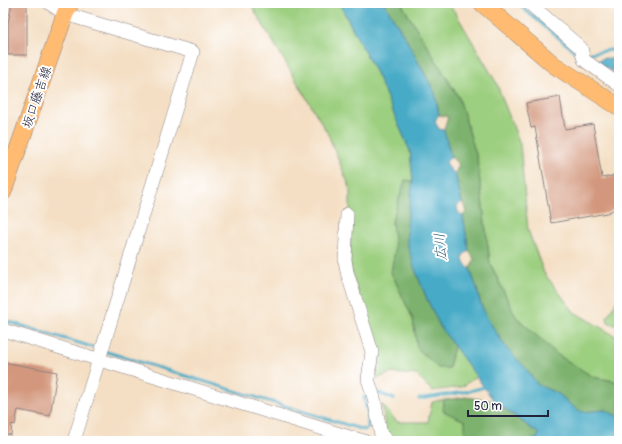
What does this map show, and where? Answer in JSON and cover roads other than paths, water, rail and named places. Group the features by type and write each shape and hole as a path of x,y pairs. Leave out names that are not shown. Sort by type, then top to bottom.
{"main road":[{"path":"482,3 554,65 619,108"},
{"name":"坂口藤吉線","path":"3,192 68,8"}],"street":[{"path":"49,3 68,8 193,52 74,441"},
{"path":"529,3 581,48 584,60 619,85"},
{"path":"347,214 347,272 372,352 368,379 373,395 382,439"},
{"path":"3,330 99,358 345,438 364,441"}],"water":[{"name":"広川","path":"339,3 384,3 406,39 435,93 439,115 435,122 439,129 444,130 451,157 446,162 451,171 455,173 462,202 457,206 457,208 458,212 463,216 469,251 463,255 463,260 470,269 486,316 507,349 524,366 538,385 559,394 572,406 582,412 606,410 619,417 619,441 530,441 537,438 539,434 494,401 441,328 414,267 407,243 407,222 413,181 410,151 377,75"},
{"path":"605,58 618,59 619,71 612,71 598,64 599,60"}],"waterway":[{"path":"517,3 577,53"},
{"path":"590,53 619,49"},
{"path":"3,320 99,349"},
{"path":"104,351 364,430 368,428 368,415 364,397 370,396"},
{"path":"419,399 470,391 488,386"},
{"path":"377,394 379,393 394,399"}]}
